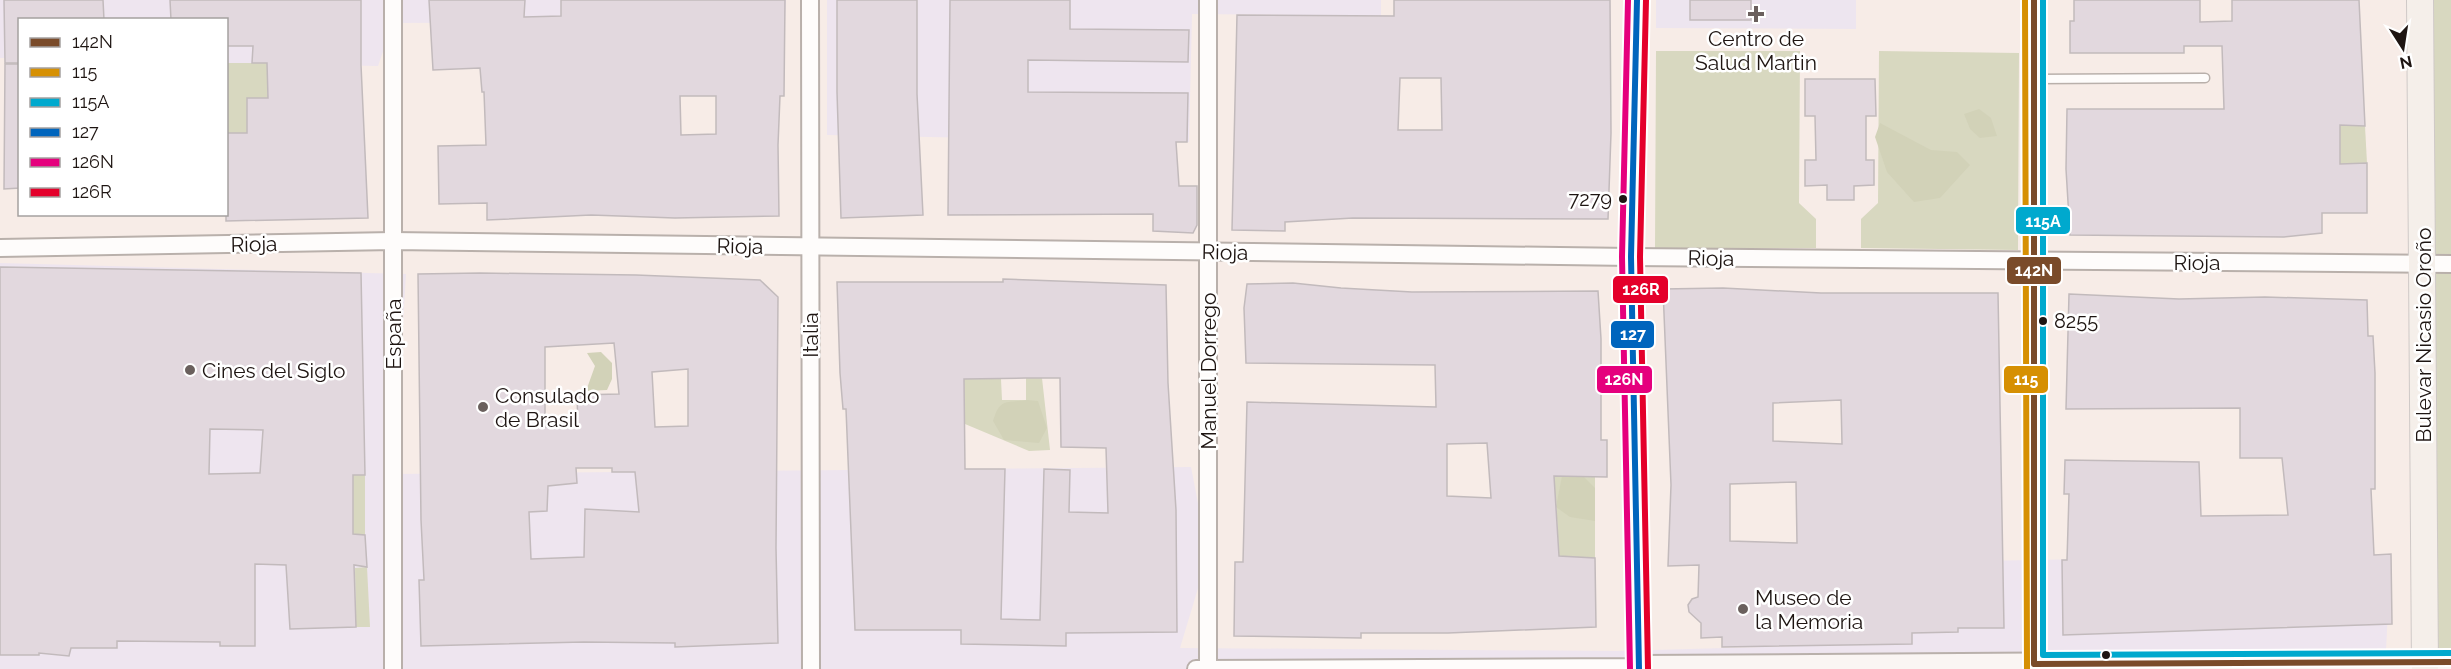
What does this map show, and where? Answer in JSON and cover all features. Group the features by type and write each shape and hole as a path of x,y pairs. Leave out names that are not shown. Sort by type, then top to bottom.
{"main road":[{"name":"Bulevar Nicasio Oroño","path":"2420,0 2425,666"},
{"path":"1639,668 2425,666 2451,662"}],"street":[{"name":"España","path":"393,0 393,669"},
{"name":"Italia","path":"810,0 811,669"},
{"name":"Manuel Dorrego","path":"1208,0 1208,669"},
{"path":"1196,669 1639,668 1631,257 1637,0"},
{"path":"2034,0 2034,667"},
{"name":"Rioja","path":"0,248 393,241 1631,257 2451,264"}],"lane":[{"path":"2034,79 2205,78"}],"shaded area":[{"path":"0,0 786,0 785,21 393,23 378,66 228,63 228,18 18,18 18,58 0,58"},
{"path":"827,0 1381,0 1381,16 1192,14 1189,142 827,135"},
{"name":"Centro de Salud Martin","path":"1656,0 1856,0 1856,29 1656,28"},
{"path":"0,263 406,274 394,474 1191,467 1208,555 1180,648 1617,651 1797,646 1797,564 2391,554 2385,669 0,669"}],"green space":[{"path":"2420,0 2451,0 2451,669 2425,669"},
{"path":"1656,51 1800,51 1799,203 1816,219 1816,248 1655,248"},
{"path":"1879,51 2019,53 2018,250 1861,248 1861,219 1878,203"},
{"path":"228,63 267,63 268,98 247,98 247,133 228,133"},
{"path":"1979,109 1991,118 1997,136 1980,138 1970,129 1964,114"},
{"path":"1880,123 1931,150 1957,152 1970,165 1940,198 1914,202 1887,172 1875,137"},
{"path":"2340,125 2365,126 2367,163 2340,164"},
{"path":"601,352 612,363 612,379 607,390 586,391 595,366 587,353"},
{"path":"1026,378 1042,378 1050,450 1029,451 965,424 965,402 919,403 961,379 1001,379 1002,400 1026,400"},
{"path":"1038,401 1047,428 1039,443 1004,440 993,421 998,408 1004,403"},
{"path":"353,474 365,475 365,535 353,534"},
{"path":"1489,474 1595,476 1595,558 1559,556 1556,499 1492,498"},
{"path":"1562,476 1583,476 1595,488 1595,521 1570,517 1556,507"},
{"path":"367,567 370,627 356,627 355,568"}],"building":[{"path":"4,0 103,0 104,18 18,18 18,63 5,63"},
{"path":"170,0 361,0 361,65 368,218 226,221 226,216 228,216 228,133 247,133 247,98 268,98 267,63 252,63 253,46 228,46 228,18 171,18"},
{"path":"429,0 525,0 524,17 561,16 561,0 785,0 784,96 780,96 778,145 779,216 675,218 591,215 487,220 487,203 439,204 438,146 486,145 484,92 482,92 480,68 433,70","holes":["680,96 716,96 716,134 681,135"]},
{"path":"837,0 917,0 917,94 923,215 841,218"},
{"path":"950,0 1070,0 1070,29 1189,30 1188,62 1028,60 1028,92 1188,93 1187,142 1176,142 1179,186 1197,186 1197,225 1193,233 1153,231 1153,214 948,215"},
{"path":"1394,0 1610,0 1611,133 1608,219 1353,218 1285,222 1285,231 1232,230 1237,15 1394,16","holes":["1400,78 1441,78 1442,130 1398,130"]},
{"path":"1690,0 1751,0 1751,20 1690,20"},
{"path":"2074,0 2200,0 2200,22 2232,21 2232,0 2359,0 2365,126 2340,125 2340,164 2367,163 2367,213 2322,213 2322,233 2284,237 2070,235 2066,169 2067,109 2224,109 2222,46 2184,46 2184,53 2070,53 2070,21 2074,21"},
{"path":"5,64 18,64 18,188 4,189"},
{"path":"1805,79 1875,79 1876,116 1866,116 1866,160 1874,160 1874,185 1854,186 1854,200 1827,200 1827,185 1805,186 1805,160 1816,160 1815,116 1805,116"},
{"path":"0,267 361,273 365,475 353,475 353,534 365,535 367,567 354,565 356,627 290,629 286,565 255,564 255,646 220,646 220,642 117,641 117,648 71,648 69,656 39,653 39,655 0,655","holes":["210,429 263,430 260,473 209,474"]},
{"path":"418,274 636,275 760,280 778,297 776,548 778,643 675,647 675,643 584,642 421,646 419,580 424,580 421,520","holes":["614,343 619,394 577,395 578,428 545,427 545,347","688,369 688,426 655,427 652,372","576,468 612,468 612,472 635,472 639,512 585,509 584,557 531,559 529,512 547,511 548,486 577,483"]},
{"path":"1003,279 1166,285 1168,383 1176,510 1177,632 1066,633 1066,646 961,644 961,630 855,630 846,409 843,409 840,373 837,282 1003,282","holes":["1060,378 1061,447 1106,448 1108,513 1069,512 1070,470 1044,469 1040,620 1001,619 1005,469 965,469 964,379"]},
{"path":"1293,283 1412,292 1598,291 1601,339 1601,440 1607,440 1607,477 1554,476 1559,556 1595,558 1596,627 1448,633 1361,633 1361,638 1234,636 1235,562 1243,562 1247,402 1436,407 1435,365 1246,363 1244,308 1247,284","holes":["1487,443 1491,498 1447,496 1447,444"]},
{"path":"1723,288 1821,293 1998,293 2004,628 1958,628 1958,632 1912,633 1912,644 1722,647 1722,637 1701,638 1701,623 1689,612 1688,605 1692,599 1698,597 1699,565 1668,566 1671,485 1663,289","holes":["1841,400 1842,444 1773,441 1773,403","1796,482 1797,543 1730,541 1730,484"]},
{"path":"2069,294 2179,299 2265,297 2367,300 2368,336 2373,336 2375,373 2375,489 2371,489 2374,555 2391,554 2392,624 2063,635 2062,560 2067,560 2069,494 2064,494 2065,460 2199,462 2201,516 2288,515 2282,458 2240,458 2240,408 2066,409"}],"transit line":[{"name":"126N","path":"1628,0 1622,257 1630,669"},
{"name":"127","path":"1637,0 1631,257 1639,669"},
{"name":"126R","path":"1646,0 1640,257 1648,669"},
{"name":"115","path":"2025,0 2027,669"},
{"name":"142N","path":"2034,0 2034,664 2451,662"},
{"name":"115A","path":"2043,0 2043,655 2451,653"}],"place":[{"name":"Centro de Salud Martin","path":"1756,14"},
{"name":"7279","path":"1623,199"},
{"name":"8255","path":"2043,321"},
{"name":"Cines del Siglo","path":"190,370"},
{"name":"Consulado de Brasil","path":"483,407"},
{"name":"Museo de la Memoria","path":"1743,609"}]}
